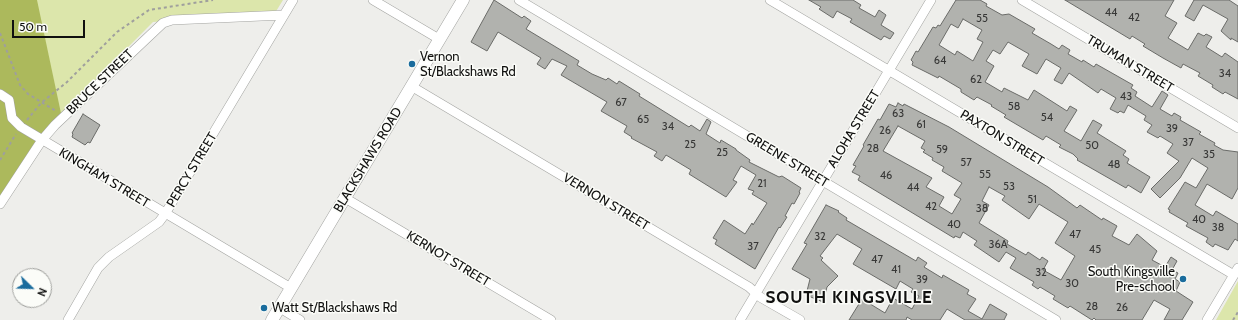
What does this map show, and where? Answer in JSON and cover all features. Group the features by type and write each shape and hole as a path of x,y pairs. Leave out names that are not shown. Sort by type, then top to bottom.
{"main road":[{"name":"BLACKSHAWS ROAD","path":"272,320 463,0"}],"street":[{"name":"PERCY STREET","path":"68,320 98,268 108,257 159,222 165,214 293,0"},
{"path":"373,0 439,39"},
{"name":"GREENE STREET","path":"519,0 1056,320"},
{"name":"PAXTON STREET","path":"770,0 1236,272"},
{"name":"ALOHA STREET","path":"740,320 931,0"},
{"name":"TRUMAN STREET","path":"1022,0 1238,128"},
{"name":"BRUCE STREET","path":"0,204 42,140 62,118 163,23 172,20 284,15"},
{"name":"VERNON STREET","path":"411,86 800,320"},
{"name":"KINGHAM STREET","path":"0,94 9,100 12,118 21,127 291,288"},
{"name":"KERNOT STREET","path":"345,198 551,320"},
{"path":"1207,320 1236,272"},
{"path":"280,308 300,320"}],"path":[{"path":"42,103 67,82 117,32 149,10 213,0"},
{"path":"0,33 20,85 28,94 55,110 62,118"},
{"path":"1233,320 1238,312"}],"green space":[{"path":"0,0 283,0 275,13 153,22 33,143"},
{"path":"0,0 37,0 62,118 0,208"},
{"path":"1238,281 1238,320 1216,320"}],"building":[{"path":"494,0 522,18 524,16 531,21 526,29 579,61 577,65 606,80 608,78 617,84 619,81 640,94 639,96 689,127 691,125 700,131 707,119 711,122 706,134 720,143 721,140 736,149 750,160 749,162 779,177 782,176 801,188 794,204 792,203 785,216 787,217 780,228 779,227 755,269 715,244 717,240 713,238 724,220 745,234 752,223 753,225 767,203 752,194 754,191 748,189 756,175 741,166 733,180 737,182 726,197 689,174 691,170 666,155 662,161 654,156 657,152 631,138 632,137 624,132 627,126 601,111 607,102 561,75 567,66 552,59 545,69 537,64 541,58 498,32 487,51 471,42"},
{"path":"809,0 853,0 861,5 859,8 875,17 879,10 886,15 881,25 894,33 890,39 884,36 881,40 850,22 852,19 837,11 833,18 819,9 821,7"},
{"path":"956,0 980,0 987,4 986,6 1002,15 1009,14 1035,29 1032,33 1059,49 1062,45 1070,50 1068,54 1082,62 1083,60 1094,67 1096,64 1133,85 1131,88 1137,92 1135,96 1152,107 1162,91 1168,95 1160,109 1172,116 1174,113 1181,117 1180,120 1201,132 1199,134 1215,143 1214,145 1223,150 1238,152 1238,188 1232,199 1207,184 1195,205 1213,216 1216,211 1238,224 1238,241 1235,239 1228,250 1215,244 1213,247 1206,242 1208,238 1186,226 1188,223 1169,212 1170,210 1168,209 1185,182 1196,188 1208,168 1192,158 1180,178 1160,198 1151,189 1179,161 1167,153 1173,144 1160,136 1158,138 1147,132 1152,125 1144,120 1146,116 1128,105 1124,113 1120,111 1118,113 1110,109 1116,98 1101,89 1098,93 1069,73 1062,84 1054,80 1061,68 1046,59 1037,74 1022,66 1029,54 1008,42 1000,54 993,50 986,61 994,66 985,82 1002,92 1004,88 1028,100 1034,90 1067,111 1070,106 1077,110 1064,131 1081,141 1093,120 1102,125 1097,133 1126,151 1123,155 1129,159 1127,163 1150,177 1141,193 1128,185 1126,188 1077,160 1078,159 1073,154 1059,147 1061,145 1046,136 1043,140 1004,117 1006,115 991,106 992,105 977,97 974,100 961,92 961,89 939,76 938,78 912,65 913,62 911,60 916,51 918,52 933,27 936,28 938,25 940,26","holes":["963,19 982,30 977,39 983,42 973,61 957,51 955,55 939,45 951,24 958,28"]},
{"path":"1065,0 1174,0 1165,16 1177,23 1168,38 1188,50 1198,33 1204,36 1206,34 1212,37 1206,47 1222,57 1225,53 1238,62 1238,99 1225,92 1223,94 1212,87 1213,85 1198,76 1200,73 1183,64 1181,68 1143,46 1145,44 1132,36 1130,39"},
{"path":"1194,0 1229,0 1238,6 1238,42 1231,38 1231,40 1221,31 1228,19 1203,5 1194,21 1185,16"},
{"path":"898,103 903,106 904,104 949,127 1048,187 1077,208 1080,205 1102,220 1103,218 1117,226 1112,236 1129,245 1137,234 1157,251 1152,260 1165,267 1171,257 1177,261 1172,270 1178,273 1175,279 1180,282 1176,291 1193,302 1182,320 1164,320 1170,309 1154,300 1142,320 1096,320 1094,318 1092,320 1070,306 1068,308 1053,299 1055,296 1040,287 1038,289 1032,285 1034,282 1010,268 1016,258 1006,252 999,262 974,245 977,241 963,232 960,238 955,236 954,238 858,180 860,176 852,172 856,166 853,165 864,146 863,145 878,119 880,120 889,104 896,107","holes":["898,126 925,141 921,148 925,150 923,152 933,158 932,160 944,167 942,171 962,183 954,195 961,199 952,214 939,206 944,197 926,187 932,178 883,151","989,187 1005,196 1002,200 1029,219 1039,204 1068,222 1055,243 1075,256 1061,280 1043,270 1048,261 1042,257 1040,260 1028,252 1026,255 1007,244 1008,241 979,223 989,205 982,201"]},
{"path":"83,114 100,125 90,143 88,142 85,145 72,137 72,133"},
{"path":"826,205 839,211 838,212 847,218 846,220 916,261 918,257 927,263 924,267 942,278 943,275 969,290 967,294 976,299 968,311 982,319 990,304 1007,314 1004,320 965,320 947,309 940,320 912,320 907,317 906,320 849,320 862,299 885,313 893,298 912,309 919,296 911,292 913,289 900,281 896,289 853,264 862,249 837,234 820,256 823,258 821,260 838,276 827,287 823,302 806,295 810,279 792,269 807,244 804,243"}],"place":[{"name":"Vernon St/Blackshaws Rd","path":"412,64"},
{"name":"South Kingsville Pre-school","path":"1183,279"},
{"name":"Watt St/Blackshaws Rd","path":"264,308"}],"district":[{"name":"SOUTH KINGSVILLE","path":"849,298"}]}
